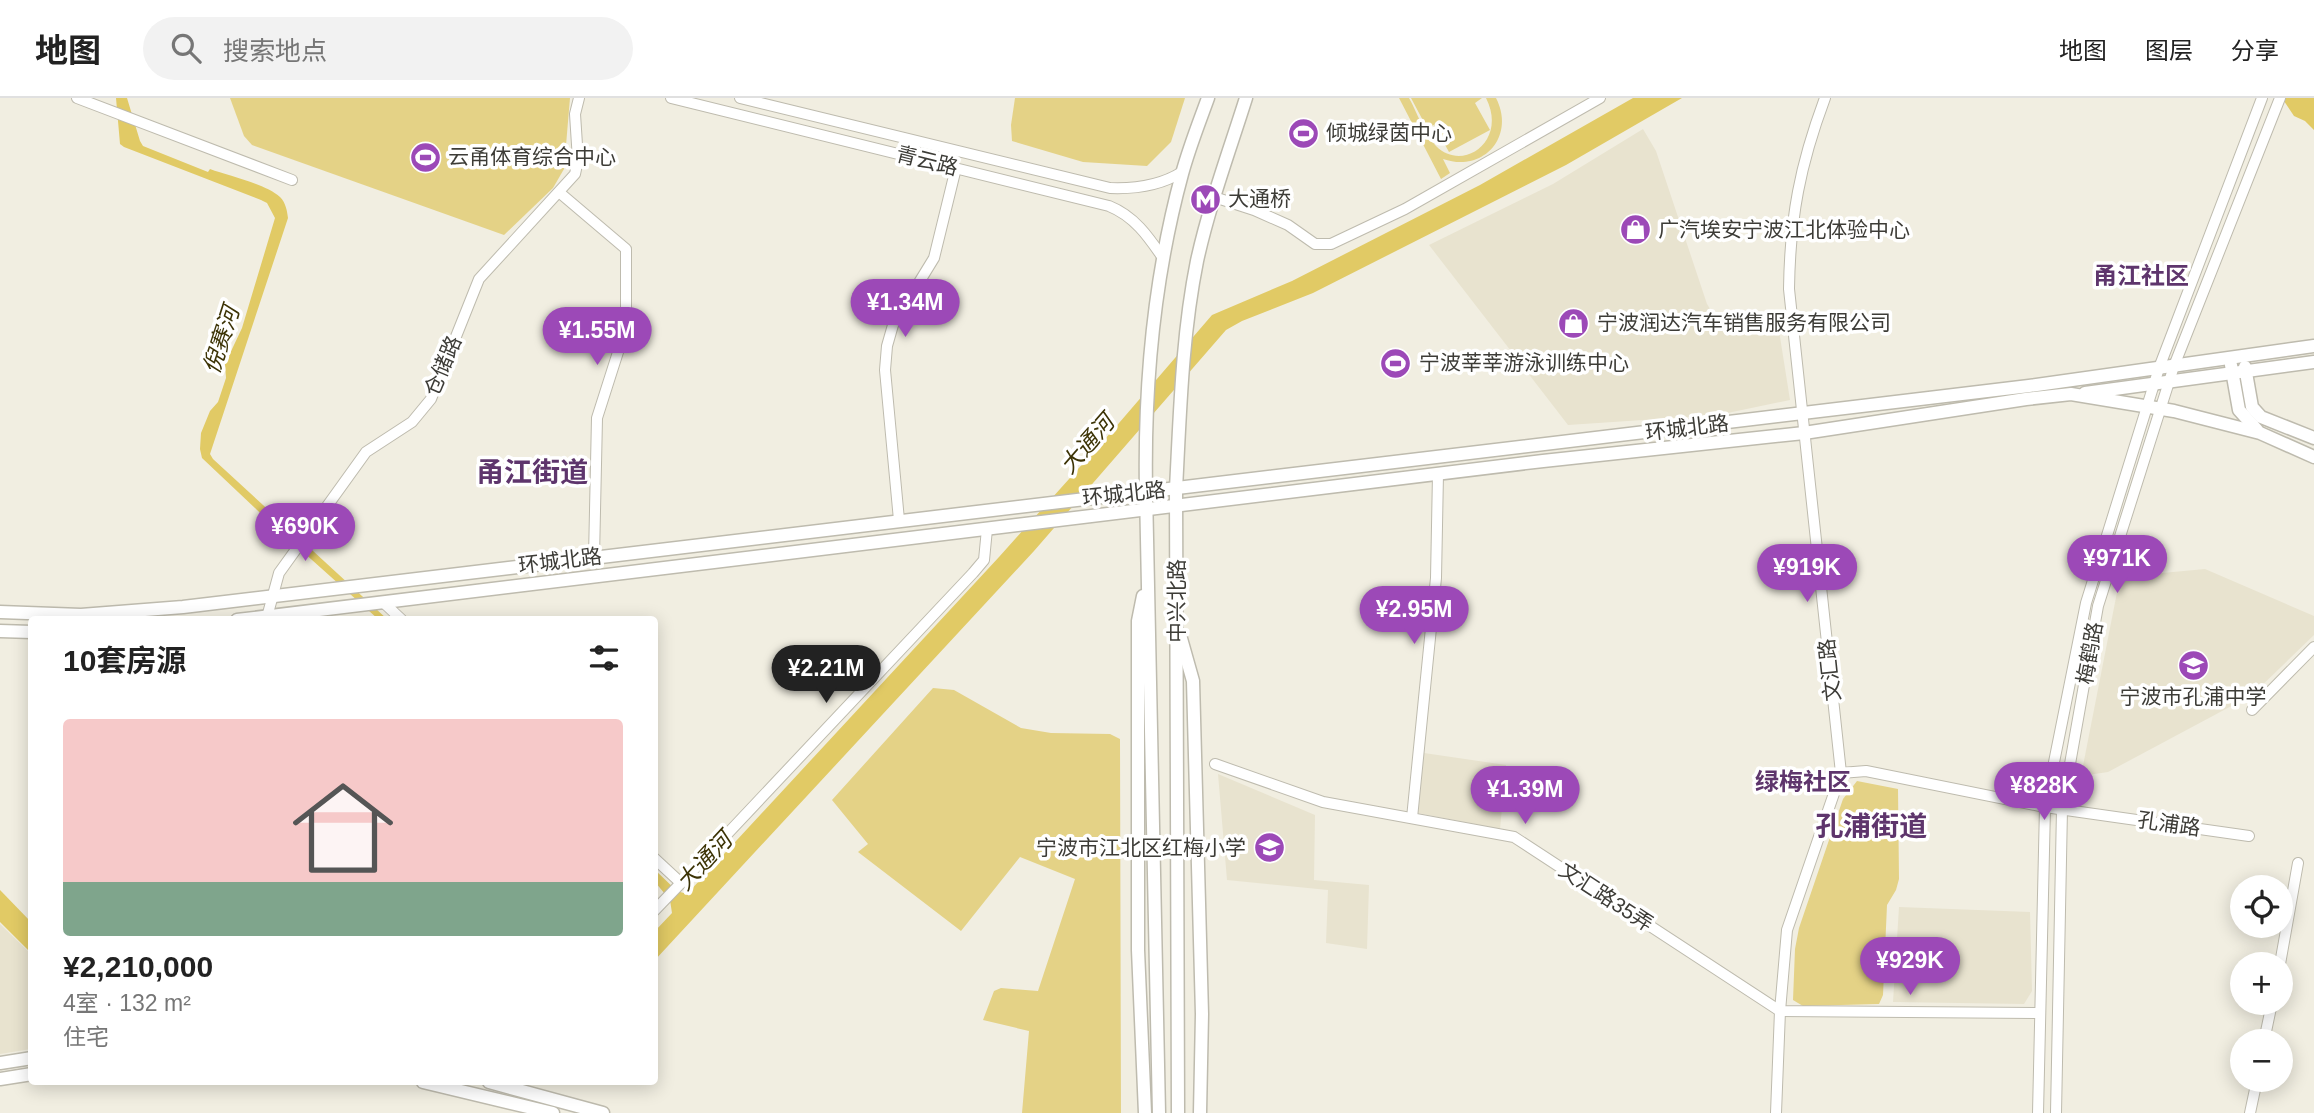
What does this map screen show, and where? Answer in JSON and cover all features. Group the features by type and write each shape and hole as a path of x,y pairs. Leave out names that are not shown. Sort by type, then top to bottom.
{"main road":[{"name":"中兴北路","path":"1159,1113 1146,491 1147,411 1157,289 1163,258 1182,172 1208,98"},
{"name":"中兴北路","path":"1178,1113 1176,489 1182,390 1197,262 1214,197 1246,98"},
{"path":"2230,358 2314,346"},
{"name":"环城北路","path":"2244,356 2239,373 2239,410 2260,433"},
{"name":"环城北路","path":"0,612 81,615 183,607 1802,414 2230,358 2252,407 2261,417 2314,438"},
{"path":"2239,373 2314,362"},
{"name":"环城北路","path":"275,616 1437,474 1804,433 2026,399 2239,373"},
{"name":"环城北路","path":"2071,394 2154,408 2260,433 2314,457"},
{"path":"1145,1113 1138,950 1138,621 1148,565"},
{"path":"1177,621 1193,681 1202,1014 1200,1113"},
{"path":"0,631 28,632"},
{"path":"0,1063 28,1059"},
{"path":"0,1079 28,1075"},
{"path":"436,1085 553,1113"},
{"path":"500,1085 603,1113"},
{"path":"503,1100 509,1108 519,1113"}],"street":[{"path":"77,98 292,180"},
{"name":"仓储路","path":"267,616 279,573 366,452 412,422 431,399 479,279 560,193 577,168 575,129 579,98"},
{"name":"青云路","path":"671,98 1119,210 1137,224 1163,258"},
{"name":"青云路","path":"740,98 1110,188 1143,187 1171,180 1182,172"},
{"path":"1214,197 1289,225 1315,244 1331,244 1405,209 1600,98"},
{"name":"文汇路","path":"1776,1113 1780,1011 1787,930 1841,773 1789,289 1790,238 1796,192 1813,129 1825,98"},
{"name":"梅鹤路","path":"2056,1113 2062,808 2098,606 2154,408 2154,384 2159,368 2262,98"},
{"name":"梅鹤路","path":"2038,1113 2045,807 2086,603 2154,408 2169,382 2280,98"},
{"path":"900,520 885,370 887,346 893,325 934,258 956,168"},
{"path":"560,193 626,249 626,327 597,418 594,557"},
{"path":"1412,818 1436,578 1437,474"},
{"path":"658,907 973,573 984,560 987,529"},
{"path":"384,603 398,616"},
{"path":"2252,710 2314,647"},
{"name":"文汇路35弄","path":"1215,764 1323,802 1514,837 1780,1011"},
{"name":"孔浦路","path":"1841,773 1866,771 2045,807 2249,836"},
{"path":"658,862 680,883"},
{"path":"2282,952 2298,863"},
{"path":"1780,1011 2040,1013"},
{"path":"2250,1113 2254,1092"}],"shaded area":[{"path":"116,98 127,98 143,146 208,172 210,169 257,184 274,192 284,202 288,218 210,454 384,616 375,616 202,458 201,433 210,411 218,402 226,378 225,364 242,328 275,218 267,203 120,144"},
{"name":"云甬体育综合中心","path":"230,98 570,98 564,169 553,188 504,235 252,145 244,136"},
{"path":"1015,98 1185,98 1171,142 1147,166 1083,162 1012,141 1011,125"},
{"path":"1399,98 1409,98 1424,129 1436,146 1458,156 1469,154 1487,139 1491,114 1486,98 1496,98 1501,112 1499,138 1483,156 1471,161 1443,159 1450,173 1441,179"},
{"path":"1411,98 1482,98 1475,103 1490,130 1449,152 1434,125 1427,128"},
{"path":"1633,98 1682,98 1566,165 1313,293 1226,330 1034,551 658,957 658,928 672,913 670,900 658,886 658,873 677,891 687,894 999,557 1212,315 1292,281 1480,185"},
{"path":"2282,98 2314,98 2314,130 2305,121 2294,116"},
{"name":"宁波润达汽车销售服务有限公司","path":"1643,129 1656,151 1707,304 1722,328 1777,318 1790,400 1718,415 1568,425 1429,245 1553,184"},
{"name":"宁波市孔浦中学","path":"2205,569 2314,616 2314,635 2252,695 2108,772 2081,776 2120,577"},
{"path":"933,688 954,690 1021,728 1051,733 1110,734 1120,739 1121,1113 1022,1113 1029,1031 983,1020 994,991 1001,988 1038,991 1075,879 1020,857 961,931 858,852 868,844 832,800"},
{"path":"1424,753 1506,765 1500,829 1418,813"},
{"name":"宁波市江北区红梅小学","path":"1218,774 1315,815 1314,880 1369,885 1367,949 1326,943 1328,890 1227,880"},
{"path":"1857,781 1898,789 1899,879 1887,905 1883,995 1879,1004 1803,1006 1793,1000 1795,949 1799,928 1843,799"},
{"path":"0,890 28,919 28,950 0,922"},
{"path":"1899,907 2030,912 2032,991 2024,1004 1893,1002"},
{"path":"0,924 28,951 28,1049 0,1054"}],"place":[{"name":"倾城绿茵中心","path":"1303,133"},
{"name":"云甬体育综合中心","path":"425,157"},
{"name":"大通桥","path":"1205,199"},
{"name":"广汽埃安宁波江北体验中心","path":"1635,230"},
{"name":"宁波润达汽车销售服务有限公司","path":"1574,323"},
{"name":"宁波莘莘游泳训练中心","path":"1396,363"},
{"name":"宁波市孔浦中学","path":"2193,665"},
{"name":"宁波市江北区红梅小学","path":"1269,848"}],"district":[{"name":"甬江社区","path":"2141,276"},
{"name":"甬江街道","path":"532,472"},
{"name":"绿梅社区","path":"1803,782"},
{"name":"孔浦街道","path":"1871,826"}],"water label":[{"name":"倪赛河","path":"221,340"},
{"name":"大通河","path":"1087,444"},
{"name":"大通河","path":"704,861"}]}
